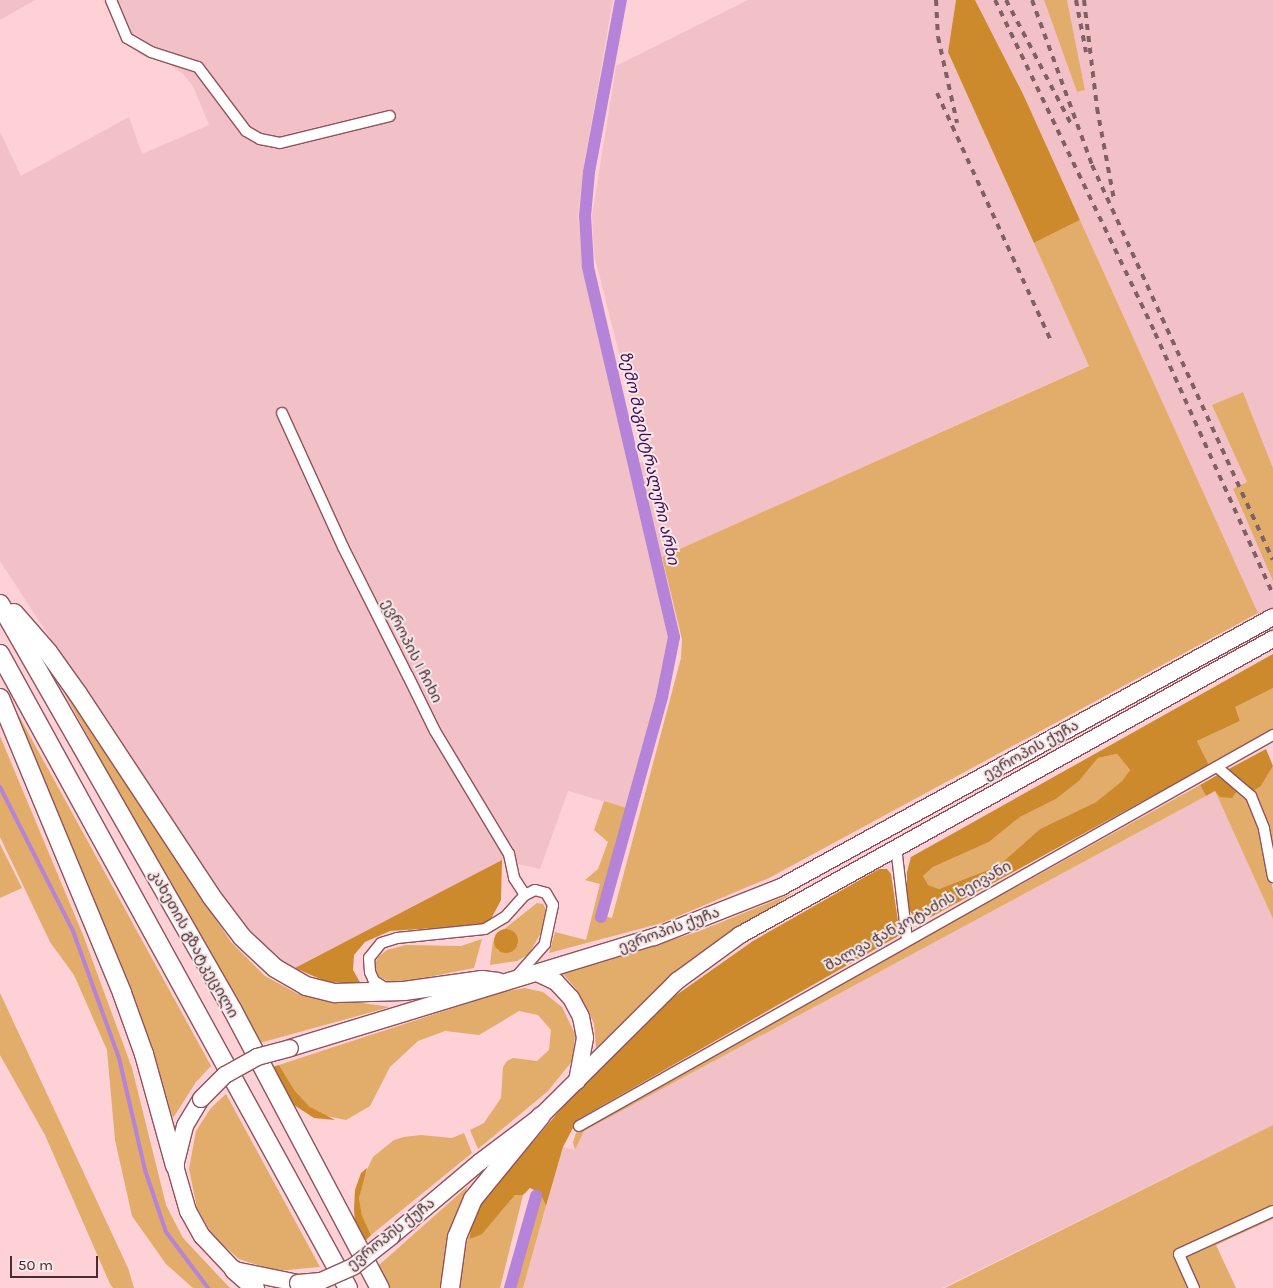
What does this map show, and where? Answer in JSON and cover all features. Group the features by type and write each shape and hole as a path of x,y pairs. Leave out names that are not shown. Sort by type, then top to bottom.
{"highway":[{"path":"0,598 48,652 211,896 242,937 275,968 306,986 335,993 391,991 482,980 498,982"},
{"name":"კახეთის გზატკეცილი","path":"0,604 232,1009 380,1288"},
{"name":"კახეთის გზატკეცილი","path":"0,654 348,1288"},
{"path":"0,698 122,993 144,1054 175,1166"},
{"path":"450,1288 457,1237 473,1199 541,1116"},
{"path":"234,1270 255,1288"}],"main road":[{"name":"ევროპის ქუჩა","path":"175,1166 185,1126 201,1099 225,1075 257,1057 498,982 654,937 781,887 1273,617"},
{"name":"ევროპის ქუჩა","path":"234,1270 298,1283 321,1281 354,1266 480,1162 541,1116 576,1083 625,1031 684,976 740,935 1273,638"},
{"path":"537,972 556,982 566,992 581,1017 585,1038 576,1083"},
{"path":"175,1166 188,1211 202,1236 234,1270"}],"street":[{"path":"111,0 127,38 151,52 198,67 246,131 260,139 280,143 390,116"},
{"name":"ევროპის I ჩიხი","path":"282,413 435,731 470,784 509,854 514,878 525,895"},
{"name":"შალვა ჭანკოტაძის ხეივანი","path":"579,1126 1273,735"},
{"path":"1217,766 1251,796 1264,828 1273,877"},
{"path":"896,847 907,940"},
{"path":"391,991 374,982 370,972 369,958 382,943 397,938 485,929 505,917 525,895 536,890 546,893 553,905 545,944 516,977"},
{"path":"1194,1288 1179,1254 1273,1210"}],"shaded area":[{"path":"0,0 35,0 0,20"},
{"path":"103,0 613,0 584,165 578,216 583,264 630,468 646,460 594,254 592,216 616,66 748,0 956,0 948,52 1090,365 651,562 669,639 663,674 627,808 568,791 540,869 502,860 293,972 244,929 189,851 0,561 0,132 21,176 129,117 142,154 209,125 193,86 183,74 169,64 141,55 123,41"},
{"path":"956,0 975,0 1023,94 1080,220 1034,243 948,52"},
{"path":"975,0 1044,0 1077,92 1085,90 1067,0 1273,0 1273,468 1243,392 1212,405 1248,482 1233,490 1273,581 1273,646 1023,94"},
{"path":"1044,0 1067,0 1085,90 1077,92"},
{"path":"1080,220 1258,613 769,878 662,923 549,953 555,932 586,940 600,884 585,880 598,869 608,842 594,830 604,801 627,808 598,915 612,918 681,658 682,639 662,557 1089,366 1034,243"},
{"path":"1243,392 1273,468 1273,581 1233,489 1247,482 1212,405"},
{"path":"1273,654 1273,688 1235,707 1240,721 1197,741 1209,765 931,917 916,918 907,906 907,872 911,857","holes":["1117,754 1130,770 1122,781 1096,802 1040,829 998,866 939,889 928,885 923,876 933,867 989,842 1020,817 1056,799 1079,781 1098,758"]},
{"path":"55,676 231,942 265,976 298,994 390,1007 256,1044"},
{"path":"1273,688 1273,730 1209,765 1197,741 1240,721 1234,707"},
{"path":"8,696 211,1066 196,1082 173,1118"},
{"path":"0,736 83,935 132,1068 166,1205 183,1238 230,1288 193,1288 166,1264 132,1216 115,1140 107,1050 74,975 50,942 0,837"},
{"path":"1266,749 1273,766 1261,786 1252,792 1227,770"},
{"path":"1117,754 1130,770 1122,781 1096,802 1040,829 998,866 939,889 927,885 923,876 933,867 989,842 1020,817 1056,799 1079,781 1098,758"},
{"path":"1273,766 1273,867 1252,792 1261,786"},
{"path":"1221,773 1239,788 1232,798 1220,797 1215,791 1206,796 1200,785"},
{"path":"1200,785 1206,796 584,1131 575,1150 573,1142 576,1133 584,1127"},
{"path":"1239,788 1251,804 1261,830 1273,890 1273,919 1215,791 1221,797"},
{"path":"1215,791 1273,919 1273,1125 942,1288 523,1288 563,1147 575,1150 584,1131"},
{"path":"0,844 22,888 0,898"},
{"path":"502,860 501,900 491,919 481,925 390,931 365,942 354,955 353,970 361,984 327,982 295,968"},
{"path":"879,869 887,869 891,874 900,935 577,1120 563,1147 546,1206 540,1193 530,1188 523,1195 515,1195 482,1234 470,1239 471,1225 484,1200 566,1103 665,1003 753,941"},
{"path":"793,893 707,950 656,989 596,1048 594,1023 576,989 563,974 697,932"},
{"path":"537,903 543,904 546,910 544,927 529,954 517,961 490,965 493,940 498,951 518,945 513,932 503,930"},
{"path":"506,929 514,933 518,941 514,949 506,953 498,949 494,941 498,933"},
{"path":"482,939 474,968 393,984 377,975 375,965 378,957 387,950 406,945 461,946"},
{"path":"525,988 543,992 562,1007 575,1034 573,1060 548,1091 478,1149 470,1130 484,1123 501,1098 503,1067 507,1061 513,1058 537,1061 549,1050 551,1030 538,1015 519,1011 479,1035 445,1031 418,1041 390,1067 370,1106 346,1120 321,1115 310,1107 295,1091 279,1065 502,992"},
{"path":"0,993 128,1268 134,1288 113,1288 110,1284 45,1135 0,1055"},
{"path":"279,1065 295,1091 310,1107 335,1120 314,1118 288,1101 269,1068"},
{"path":"226,1094 320,1267 276,1271 239,1259 213,1236 197,1208 189,1169 196,1131 211,1108"},
{"path":"1273,1125 1273,1208 1176,1252 1192,1288 945,1288"},
{"path":"464,1133 472,1153 371,1235 362,1217 359,1198 364,1176 373,1157 394,1140 404,1137 421,1135 452,1138"},
{"path":"367,1168 359,1198 362,1216 371,1235 364,1242 355,1225 354,1209 355,1190 361,1173"},
{"path":"468,1186 449,1232 442,1288 390,1288 378,1266"},
{"path":"540,1193 546,1206 523,1288 514,1288"},
{"path":"515,1195 523,1195 500,1288 456,1288 471,1225 471,1239 499,1214"},
{"path":"1273,1214 1273,1219 1216,1245 1236,1288 1200,1288 1184,1255"}],"waterway":[{"name":"ზემო მაგისტრალური არხი","path":"601,917 662,697 674,637 588,266 585,216 589,172 621,0"},
{"path":"0,787 73,931 119,1058 145,1170 166,1232 208,1288"},
{"name":"ზემო მაგისტრალური არხი","path":"510,1288 536,1196"}],"railway":[{"path":"936,0 938,37 957,123"},
{"path":"995,0 1155,333 1273,594"},
{"path":"1006,0 1071,124"},
{"path":"1032,0 1092,165 1273,560"},
{"path":"1076,0 1086,52"},
{"path":"1084,0 1097,108 1114,200"},
{"path":"937,93 1051,341"}]}
